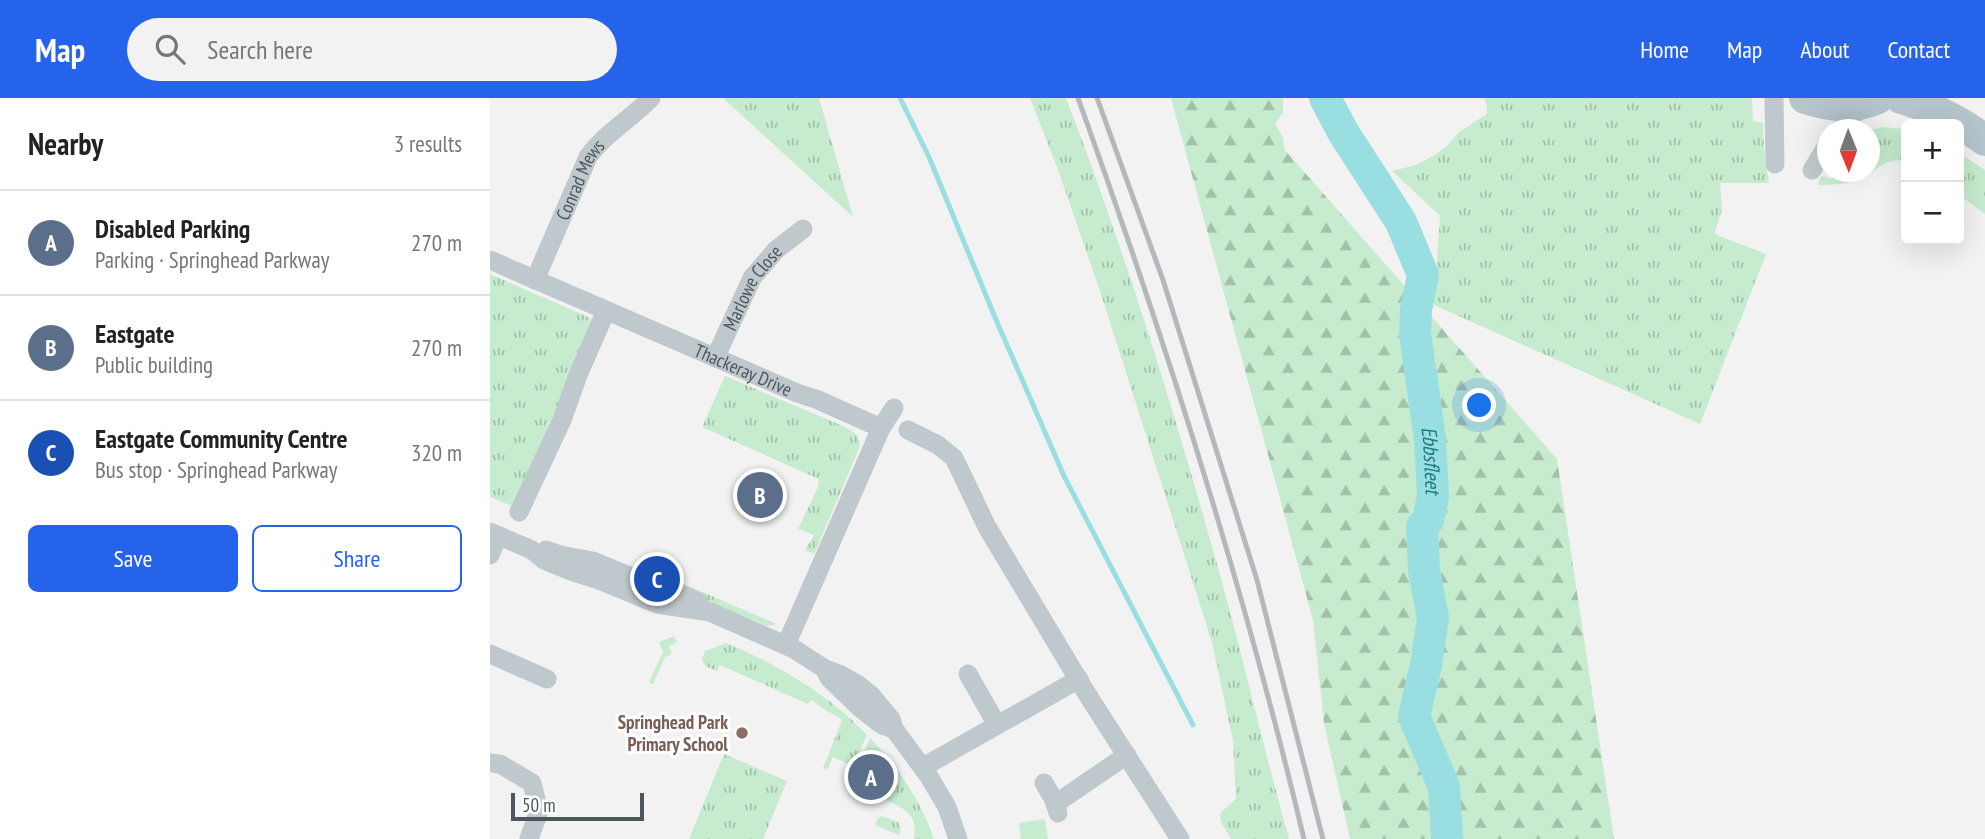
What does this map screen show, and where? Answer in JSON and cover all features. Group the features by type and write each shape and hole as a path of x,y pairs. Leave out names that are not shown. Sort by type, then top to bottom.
{"main road":[{"path":"1805,98 1842,106 1871,101"},
{"path":"1901,98 1945,114 1985,140"}],"street":[{"name":"Conrad Mews","path":"535,280 588,156 600,140 633,116 651,98"},
{"path":"1774,98 1775,164"},
{"path":"1851,119 1871,101"},
{"path":"1812,170 1817,162"},
{"name":"Marlowe Close","path":"715,358 752,278 776,250 803,229"},
{"name":"Thackeray Drive","path":"490,260 881,428"},
{"path":"519,512 565,414 578,375 606,311"},
{"path":"786,645 881,428 894,408"},
{"path":"908,430 939,445 954,458 987,527 1180,839"},
{"path":"490,555 494,534 532,550 544,560 657,604 710,612 786,645 825,669 841,675 871,695 891,719 894,729 923,767 947,807 957,839"},
{"path":"490,654 547,679"},
{"path":"968,674 997,725"},
{"path":"923,767 1079,679"},
{"path":"1044,783 1057,809 1127,755"},
{"path":"490,763 500,764 532,783 539,811 528,839"}],"green space":[{"path":"723,98 819,98 853,217"},
{"path":"1030,98 1066,98 1111,220 1152,343 1208,530 1289,839 1231,839 1221,822 1220,813 1236,799 1233,741 1212,642 1102,297"},
{"path":"1171,98 1283,98 1283,113 1275,123 1283,138 1284,149 1557,459 1614,839 1350,839 1324,723 1313,620"},
{"path":"1485,98 1752,98 1753,121 1763,123 1769,183 1720,183 1722,209 1715,232 1766,254 1700,424 1434,305 1440,216 1392,171 1416,165 1448,145 1459,132 1487,114"},
{"path":"1880,128 1901,129 1901,161 1892,161 1880,166"},
{"path":"1964,156 1985,170 1985,214 1964,199"},
{"path":"1819,182 1851,182 1840,184 1818,185"},
{"path":"490,274 595,320 514,507 490,497"},
{"path":"725,376 843,426 858,437 859,449 814,554 805,550 814,535 798,529 818,487 819,479 702,427"},
{"path":"663,575 777,624 766,626 666,583 659,583"},
{"path":"674,636 677,642 669,646 672,654 665,657 653,684 649,682 663,652 659,642"},
{"path":"727,643 802,682 852,720 867,735 853,766 833,757 827,770 823,768 842,720 838,716 811,700 808,704 720,665 717,671 705,666 702,659 705,651"},
{"path":"870,738 908,785 934,839 914,839 914,823 908,813 883,799 887,788 882,785 886,775 859,764"},
{"path":"724,754 787,781 763,839 689,839"},
{"path":"882,816 898,822 901,828 899,835 875,825"},
{"path":"1045,819 1048,839 1021,839 1019,823"}],"waterway":[{"path":"900,98 929,157 1064,476 1193,725"},
{"name":"Ebbsfleet","path":"1325,98 1343,132 1401,222 1423,275 1416,310 1415,334 1430,439 1433,497 1428,520 1422,526 1424,570 1433,618 1414,716 1444,787 1447,839"}],"railway":[{"path":"1078,98 1111,189 1202,465 1256,651 1304,839"},
{"path":"1097,98 1163,280 1257,580 1323,839"}],"place":[{"name":"Eastgate","path":"760,495"},
{"name":"Eastgate Community Centre","path":"657,579"},
{"name":"Springhead Park Primary School","path":"742,733"},
{"name":"Disabled Parking","path":"871,777"}]}
